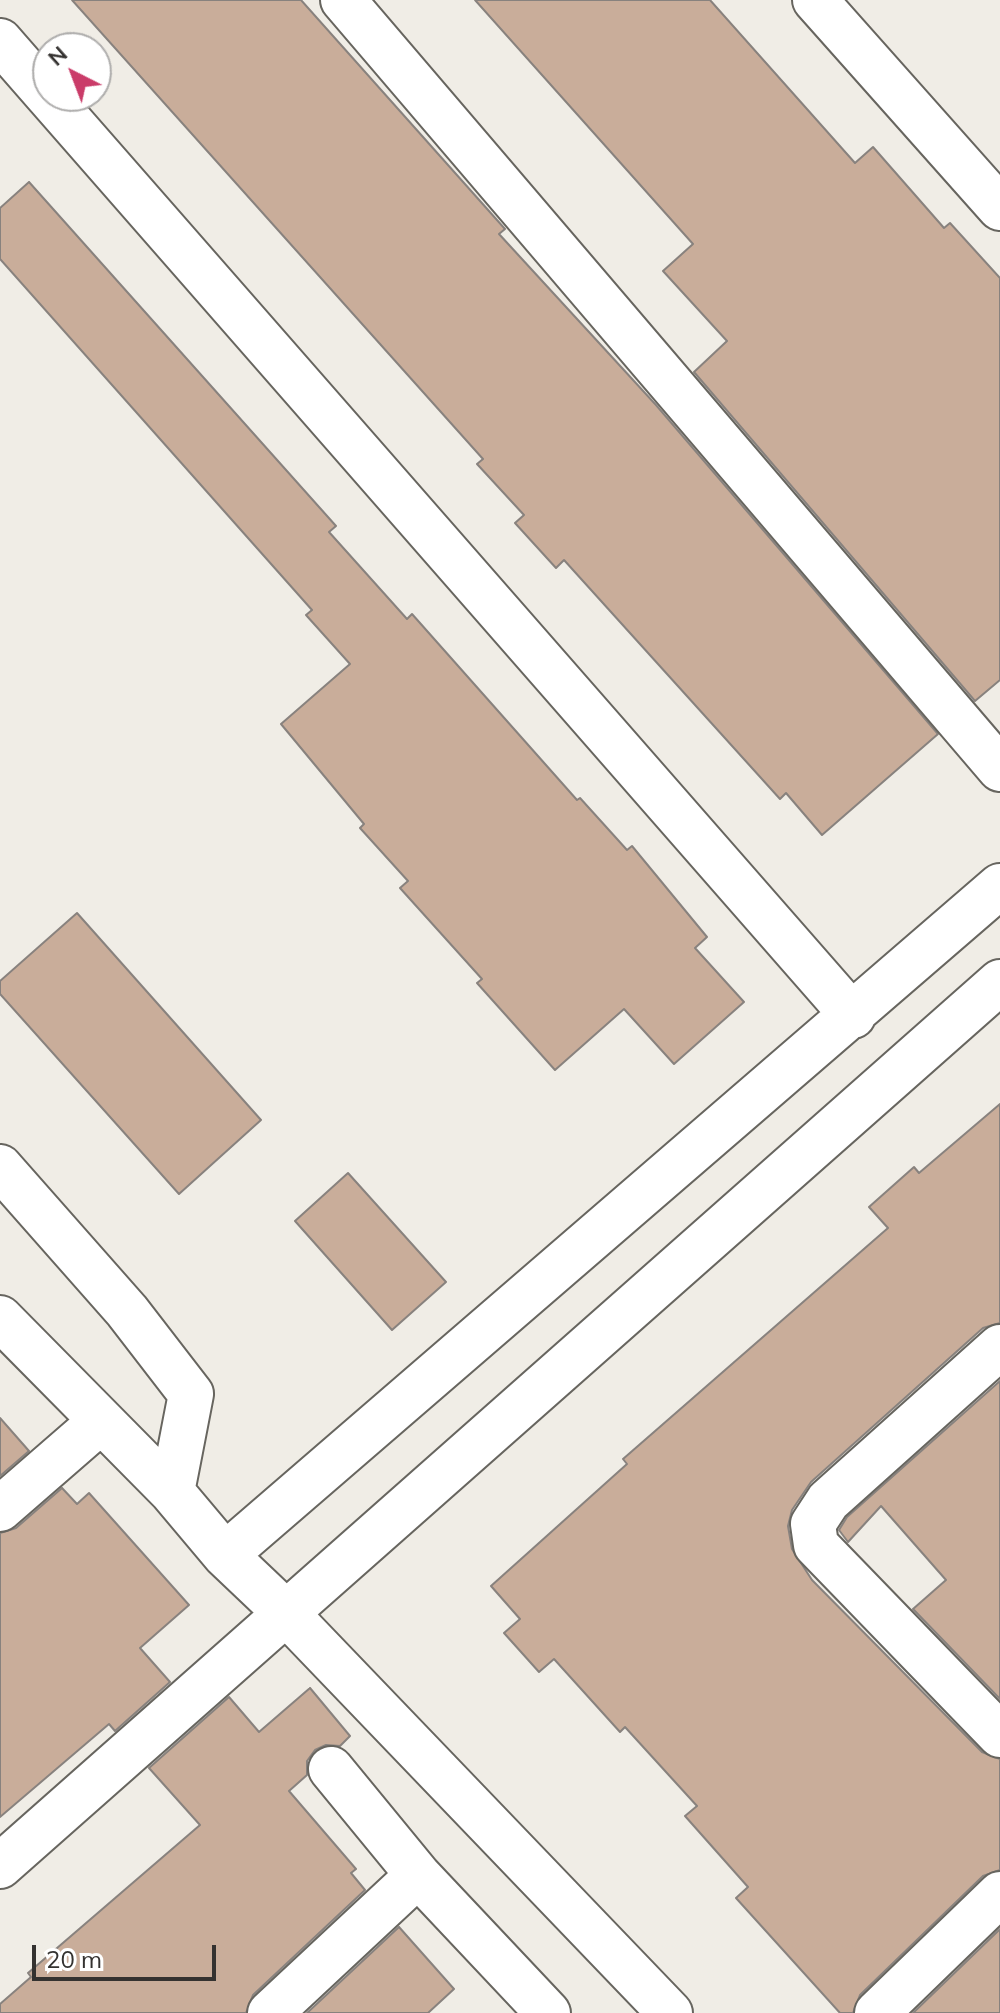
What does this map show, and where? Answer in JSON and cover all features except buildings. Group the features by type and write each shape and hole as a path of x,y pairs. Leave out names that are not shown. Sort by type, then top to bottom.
{"street":[{"path":"343,0 1000,769"},
{"path":"815,0 1000,208"},
{"path":"0,41 32,78"},
{"path":"62,112 853,1016"},
{"path":"225,1555 1000,886"},
{"path":"0,1866 1000,982"},
{"path":"0,1167 127,1311 191,1394 172,1492"},
{"path":"0,1318 172,1492 225,1555 285,1612 670,2013"},
{"path":"997,1728 816,1545 813,1524 828,1501 1000,1347"},
{"path":"0,1509 100,1422"},
{"path":"331,1769 418,1875 548,2013"},
{"path":"270,2013 418,1875"},
{"path":"877,2013 1000,1894"}]}
